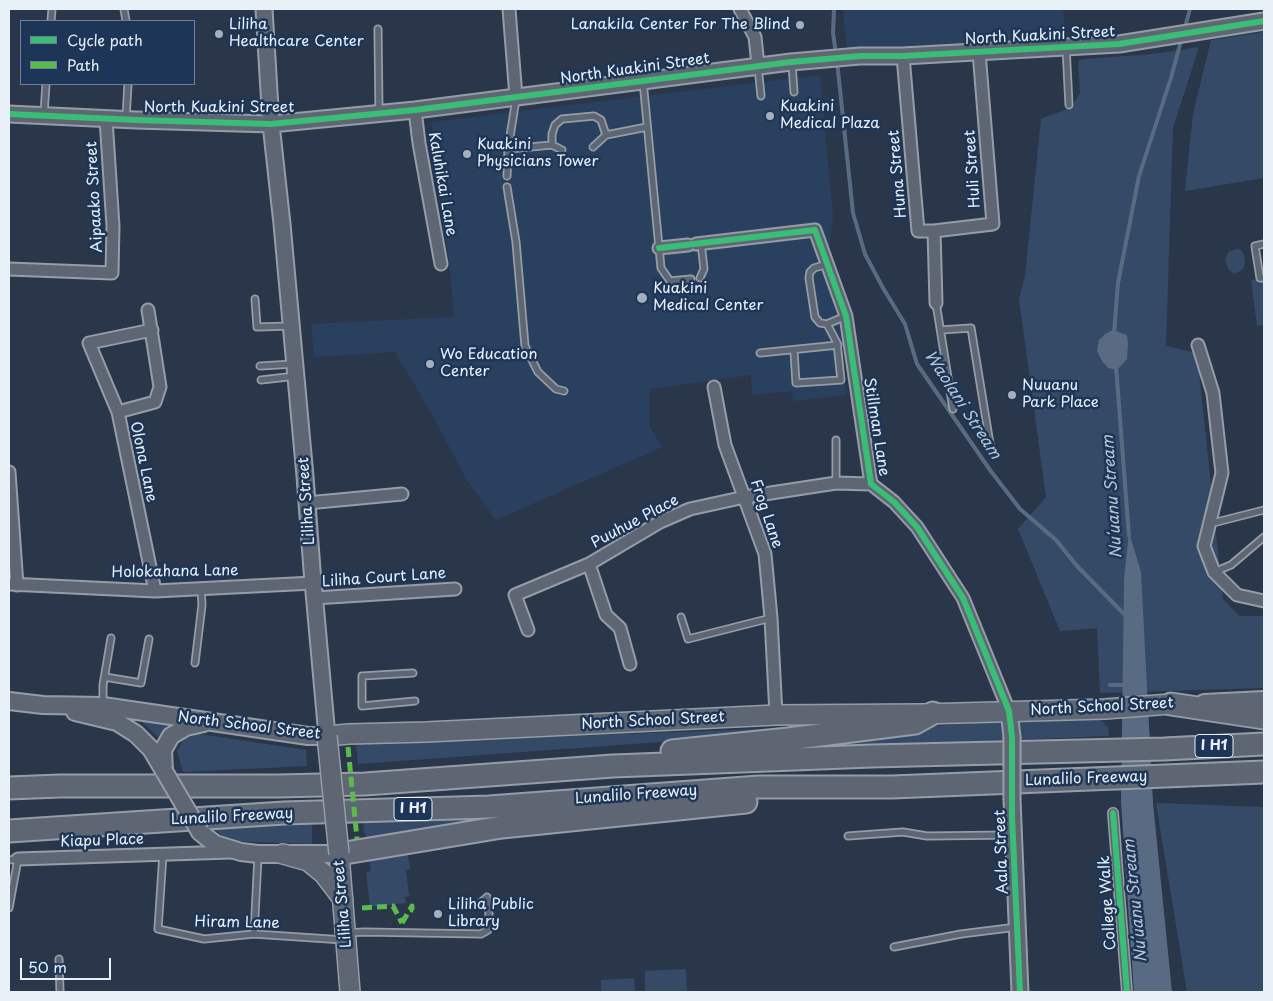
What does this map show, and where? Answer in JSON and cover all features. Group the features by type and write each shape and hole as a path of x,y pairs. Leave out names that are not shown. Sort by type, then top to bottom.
{"highway":[{"path":"1168,704 1264,718"},
{"path":"447,778 916,723 933,713"},
{"name":"Lunalilo Freeway","path":"9,788 365,784 613,766 872,756 1164,749 1264,744"},
{"name":"Lunalilo Freeway","path":"9,831 284,814 489,807 759,787 892,787 1264,772"},
{"path":"339,854 557,820 736,802 835,799 892,787"}],"main road":[{"name":"North School Street","path":"9,701 43,705 103,706 308,736 327,736 776,715 1009,712 1105,709 1264,700"},
{"name":"North School Street","path":"43,705 117,722 136,734 150,749 200,832 214,844 241,852 258,854 339,854"},
{"path":"164,771 163,750 171,736 186,727 215,722"},
{"name":"Liliha Street","path":"327,736 350,992"},
{"path":"283,854 308,861 322,873 343,899"}],"street":[{"name":"Liliha Street","path":"264,9 271,124 282,224 327,736"},
{"path":"510,9 516,97"},
{"path":"740,9 754,37 758,65"},
{"name":"North Kuakini Street","path":"9,114 126,120 271,124 416,110 758,65 860,56 903,56 1119,44 1264,21"},
{"name":"Huli Street","path":"934,231 993,224 979,52"},
{"name":"Huna Street","path":"903,56 918,231 934,231"},
{"name":"Kaluhikai Lane","path":"416,110 419,143 441,264"},
{"name":"Aipaako Street","path":"9,269 112,273 113,226 106,119"},
{"name":"Stillman Lane","path":"659,248 815,230 846,316 871,484 894,502 917,527 963,598 1009,712"},
{"path":"934,231 936,303"},
{"path":"118,412 155,402 160,387 148,310"},
{"name":"Olona Lane","path":"152,330 89,343 118,412 155,591"},
{"path":"1198,345 1213,393 1222,473 1204,546 1214,572 1237,595 1264,601"},
{"name":"Frog Lane","path":"714,387 725,445 765,554 771,618 776,715"},
{"path":"9,472 13,585"},
{"name":"Puuhue Place","path":"528,630 515,595 589,564 660,522 690,509 745,497 836,484 871,484"},
{"path":"307,503 402,494"},
{"path":"589,564 606,615 620,628 630,664"},
{"name":"Holokahana Lane","path":"13,585 155,591 201,588 314,590"},
{"name":"Liliha Court Lane","path":"314,590 455,589"},
{"name":"Aala Street","path":"1009,712 1012,737 1013,835 1020,992"},
{"name":"College Walk","path":"1113,813 1127,992"},
{"path":"187,853 200,841 200,832"},
{"name":"Kiapu Place","path":"13,859 241,852"}],"lane":[{"path":"378,29 379,113"},
{"path":"1066,47 1069,105"},
{"path":"791,62 794,92"},
{"path":"758,65 761,96"},
{"path":"643,81 661,268 670,281 692,279"},
{"path":"44,116 46,85"},
{"path":"126,120 128,85"},
{"path":"507,176 508,149 516,97"},
{"path":"552,145 552,134 555,125 562,119 594,116 601,120 606,135"},
{"path":"593,147 606,135 647,127"},
{"path":"508,149 552,145 562,150"},
{"path":"507,187 516,242 525,346 538,372 556,389 564,391"},
{"path":"695,244 704,269 700,278"},
{"path":"1262,278 1255,246 1264,244"},
{"path":"794,351 796,383 841,380 838,345 833,332 827,324 820,322 814,317 809,278 810,272 814,268 828,264"},
{"path":"255,299 257,327 291,326"},
{"path":"936,303 953,409"},
{"path":"827,324 846,316"},
{"path":"941,330 971,328 991,450"},
{"path":"760,353 838,345"},
{"path":"260,366 295,370"},
{"path":"261,380 295,370"},
{"path":"836,440 836,484"},
{"path":"1209,524 1264,510"},
{"path":"1214,572 1231,565 1264,537"},
{"path":"195,663 202,605 201,588"},
{"path":"681,616 688,639 771,618"},
{"path":"103,706 103,685 111,638"},
{"path":"105,677 141,683 149,639"},
{"path":"413,673 362,676 362,706 415,701"},
{"path":"848,836 903,832 927,836 1013,835"},
{"name":"Hiram Lane","path":"163,854 158,929 204,939 254,934 346,937 364,932 481,934 488,930 490,923 487,897 478,905"},
{"path":"254,934 258,854"},
{"path":"9,908 13,859"},
{"path":"894,947 962,934 1017,927"},
{"path":"59,959 60,992"}],"shaded area":[{"path":"843,9 1063,9 1066,47 848,57"},
{"path":"1264,32 1264,178 1185,191 1193,114 1211,40"},
{"path":"1199,47 1173,128 1166,346 1197,353 1223,599 1239,616 1264,616 1264,688 1100,693 1097,628 1060,631 1018,529 1046,497 1019,299 1025,276 1041,119 1072,107 1080,93 1078,61 1083,59 1153,54"},
{"name":"Kuakini Medical Center","path":"820,75 833,215 826,279 842,328 846,395 793,401 792,391 752,395 751,375 650,389 649,425 662,447 496,520 468,482 428,407 395,352 314,357 311,324 454,317 451,278 431,122"},
{"path":"1237,249 1241,250 1244,254 1245,263 1243,269 1235,274 1229,270 1225,261 1228,252"},
{"path":"1264,278 1264,325 1257,326 1251,280"},
{"path":"134,714 182,721 166,745"},
{"path":"1101,720 1105,726 1108,726 1109,736 761,750 934,726 983,722"},
{"path":"811,727 812,731 358,764 356,744"},
{"path":"200,734 306,750 307,766 183,772 177,751 184,739"},
{"path":"1156,803 1264,807 1264,992 1187,992"},
{"path":"553,811 368,839 364,833 363,820"},
{"path":"312,817 312,844 226,841 207,821"},
{"path":"408,854 410,869 406,870 409,896 405,897 406,903 370,907 366,872 371,871 369,858"},
{"path":"686,969 687,992 645,992 645,971"},
{"path":"634,978 635,992 601,992 601,980"}],"water":[{"path":"1113,330 1127,335 1128,344 1127,359 1117,370 1108,368 1097,351 1099,340"},
{"path":"1129,532 1141,572 1153,803 1172,992 1134,992 1121,802 1124,580"}],"waterway":[{"name":"Waolani Stream","path":"834,9 833,33 836,54"},
{"name":"Nuʻuanu Stream","path":"1184,31 1190,9"},
{"name":"Nuʻuanu Stream","path":"1114,334 1118,283 1139,176 1171,78 1182,37"},
{"name":"Waolani Stream","path":"837,61 853,213 865,254 905,324 917,364 990,470 1020,509 1056,540 1077,566 1127,617"},
{"name":"Nuʻuanu Stream","path":"1116,366 1129,536"},
{"path":"1110,685 1126,685"}],"marked path":[{"path":"348,747 357,839"},
{"path":"362,908 393,906 402,923"},
{"path":"402,923 412,906 412,910 414,910"}],"cycle path":[{"path":"9,114 271,124 415,110 791,62 860,56 903,56 1119,44 1264,21"},
{"path":"659,248 815,230 846,316 871,484 894,502 917,527 963,598 1009,711 1012,737 1012,816 1020,992"},
{"path":"1113,813 1127,992"}],"place":[{"name":"Lanakila Center For The Blind","path":"800,25"},
{"name":"Liliha Healthcare Center","path":"219,34"},
{"name":"Kuakini Medical Plaza","path":"770,116"},
{"name":"Kuakini Physicians Tower","path":"467,154"},
{"name":"Kuakini Medical Center","path":"642,298"},
{"name":"Wo Education Center","path":"430,364"},
{"name":"Nuuanu Park Place","path":"1012,395"},
{"name":"Liliha Public Library","path":"438,914"}]}
